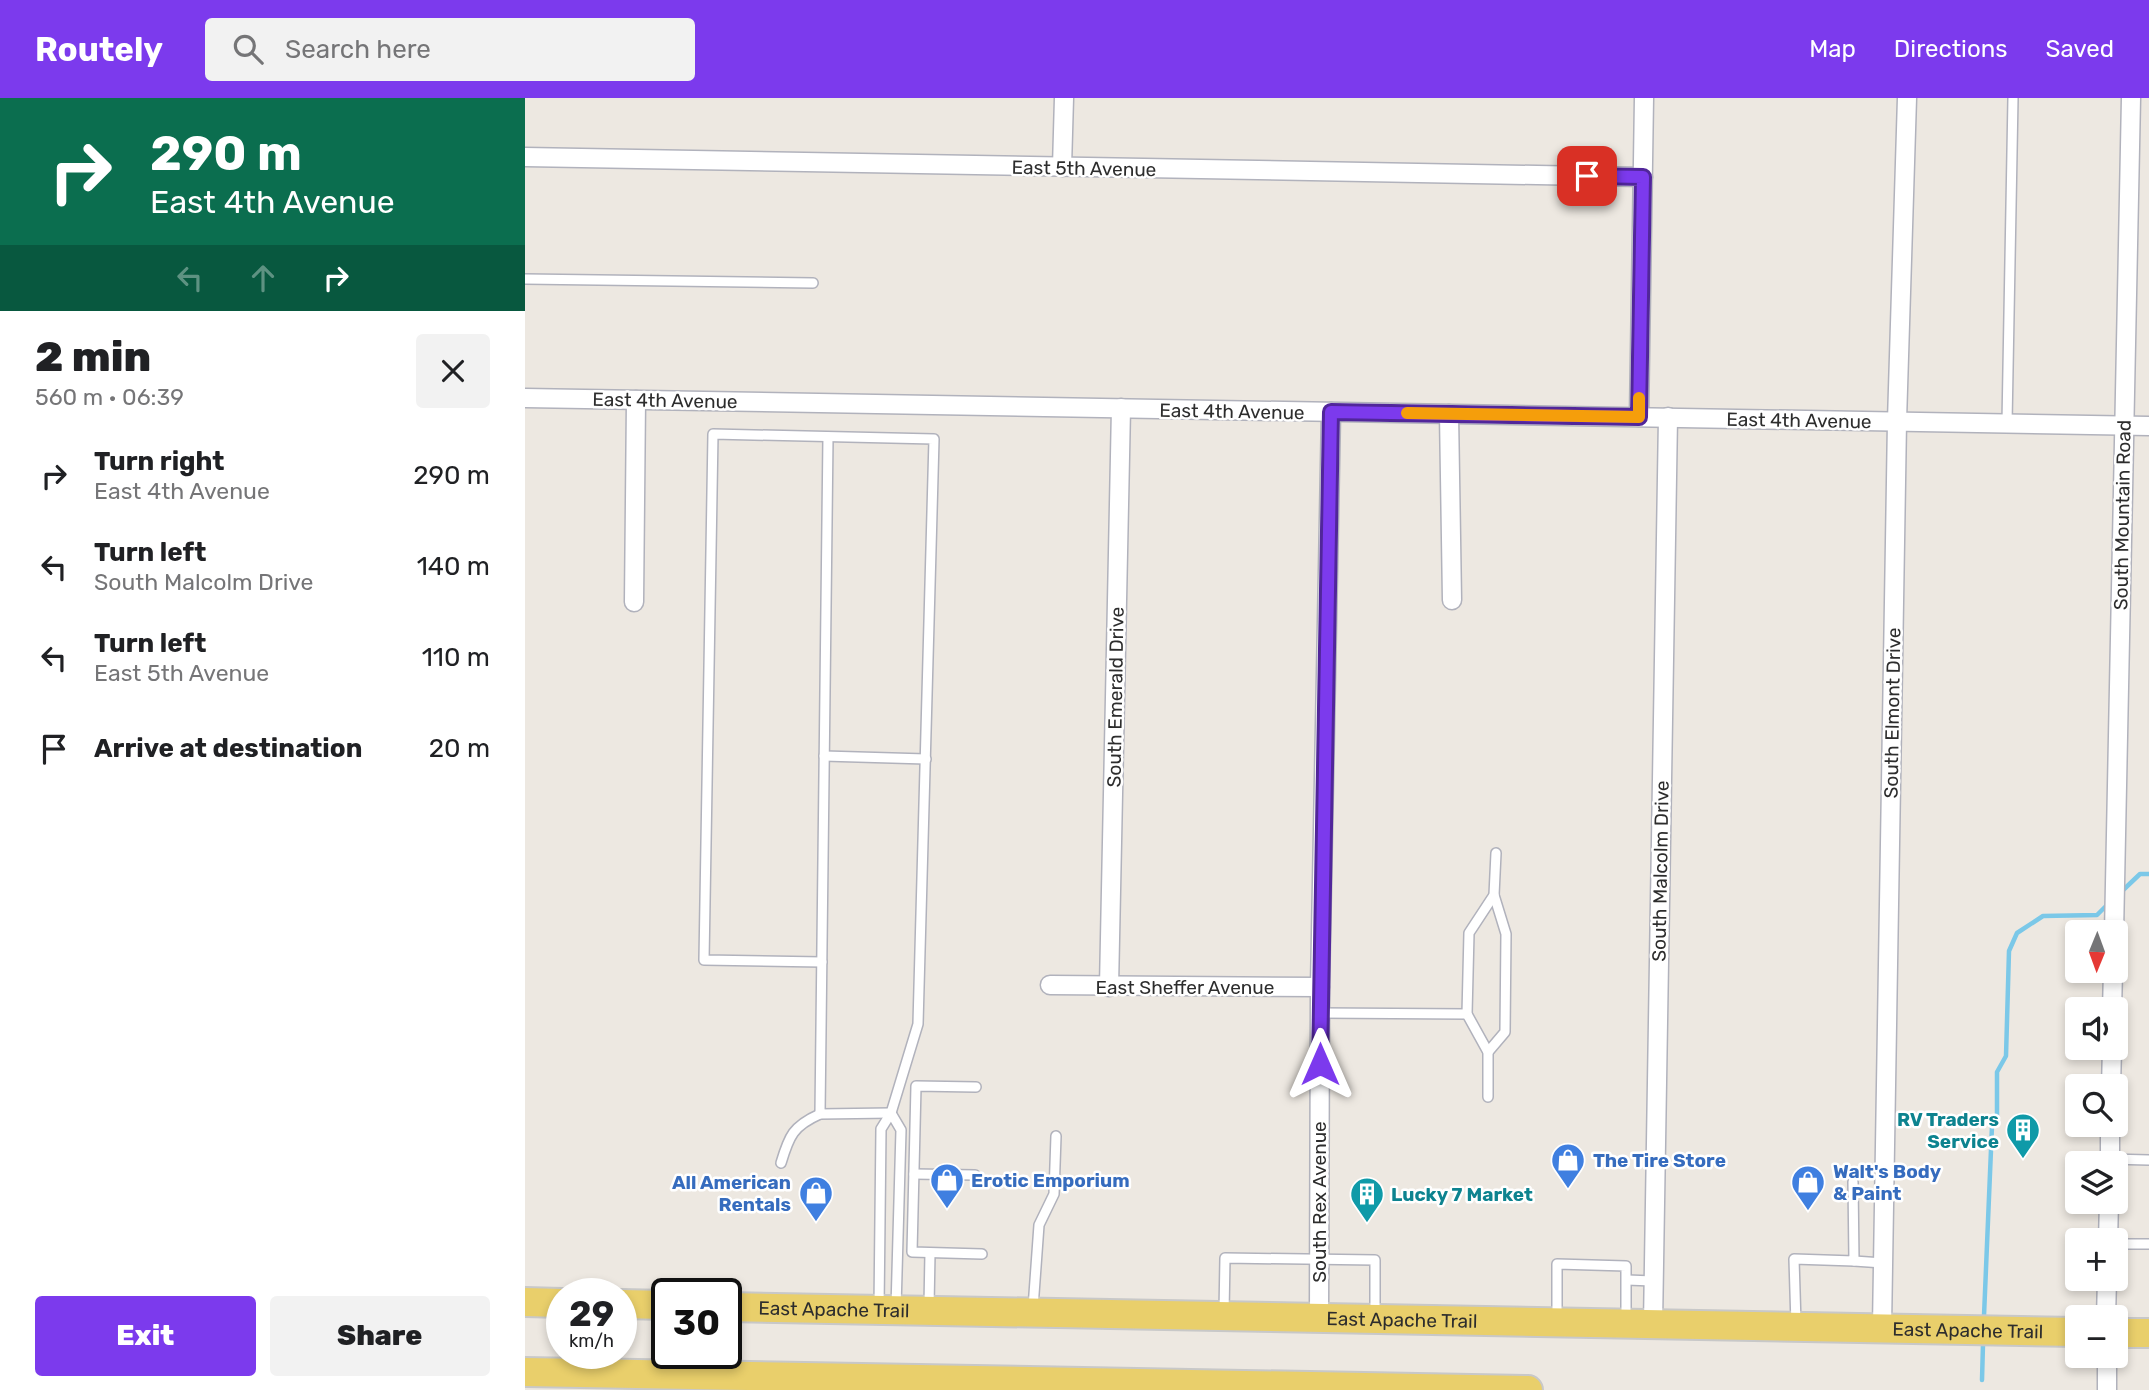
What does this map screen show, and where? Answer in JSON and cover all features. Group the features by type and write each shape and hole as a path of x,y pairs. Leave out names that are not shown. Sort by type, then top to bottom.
{"main road":[{"path":"525,1302 546,1303"},
{"name":"East Apache Trail","path":"742,1307 2065,1332"},
{"path":"2128,1333 2149,1334"},
{"path":"525,1372 1209,1387 1528,1390"}],"street":[{"path":"1062,167 1063,98"},
{"path":"1639,417 1644,98"},
{"name":"South Elmont Drive","path":"1882,1327 1897,421 1907,98"},
{"name":"South Mountain Road","path":"2114,920 2131,98"},
{"name":"East 5th Avenue","path":"525,157 1643,177"},
{"name":"East 4th Avenue","path":"525,398 2149,426"},
{"path":"633,601 636,400"},
{"name":"South Emerald Drive","path":"1109,986 1121,408"},
{"name":"South Rex Avenue","path":"1318,1319 1320,987 1331,412"},
{"path":"1449,414 1452,600"},
{"name":"South Malcolm Drive","path":"1639,1324 1653,1281 1668,417"},
{"name":"East Sheffer Avenue","path":"1050,985 1320,987"},
{"path":"2107,1368 2107,1390"}],"lane":[{"path":"2007,423 2013,98"},
{"path":"525,279 813,283"},
{"path":"822,962 703,960 713,434 934,439 918,1024 891,1113 881,1129 887,1310"},
{"path":"820,1114 828,437"},
{"path":"824,756 926,759"},
{"path":"1488,1052 1505,1032 1506,934 1494,895 1496,853"},
{"path":"1488,1097 1488,1052 1467,1014 1469,933 1494,895"},
{"path":"1320,1013 1467,1014"},
{"path":"976,1087 916,1086 912,1252 982,1254"},
{"path":"781,1163 788,1140 800,1123 820,1114 891,1113"},
{"path":"887,1310 901,1130 891,1113"},
{"path":"1032,1313 1039,1225 1054,1194 1056,1136"},
{"path":"2128,1161 2149,1160"},
{"path":"914,1174 975,1175"},
{"path":"1853,1182 1854,1261"},
{"path":"2128,1244 2149,1244"},
{"path":"929,1311 930,1253"},
{"path":"1224,1317 1225,1258 1375,1260 1375,1320"},
{"path":"1796,1326 1794,1259 1883,1263"},
{"path":"1557,1323 1557,1264 1626,1265 1627,1280 1639,1324"},
{"path":"1627,1280 1653,1281"}],"waterway":[{"path":"2120,893 2140,874 2149,874"},
{"path":"1984,1316 1992,1126 1997,1117 1997,1072 2006,1056 2009,951 2017,933 2043,916 2097,915 2108,904"},
{"path":"1982,1380 1983,1344"}],"slow traffic":[{"path":"1407,413 1639,417 1639,398"}],"place":[{"name":"RV Traders Service","path":"2023,1160"},
{"name":"The Tire Store","path":"1568,1190"},
{"name":"Erotic Emporium","path":"947,1210"},
{"name":"Walt's Body & Paint","path":"1808,1212"},
{"name":"All American Rentals","path":"816,1223"},
{"name":"Lucky 7 Market","path":"1367,1224"}],"route":[{"path":"1320,1064 1331,412 1639,417 1643,177 1587,176"}]}
